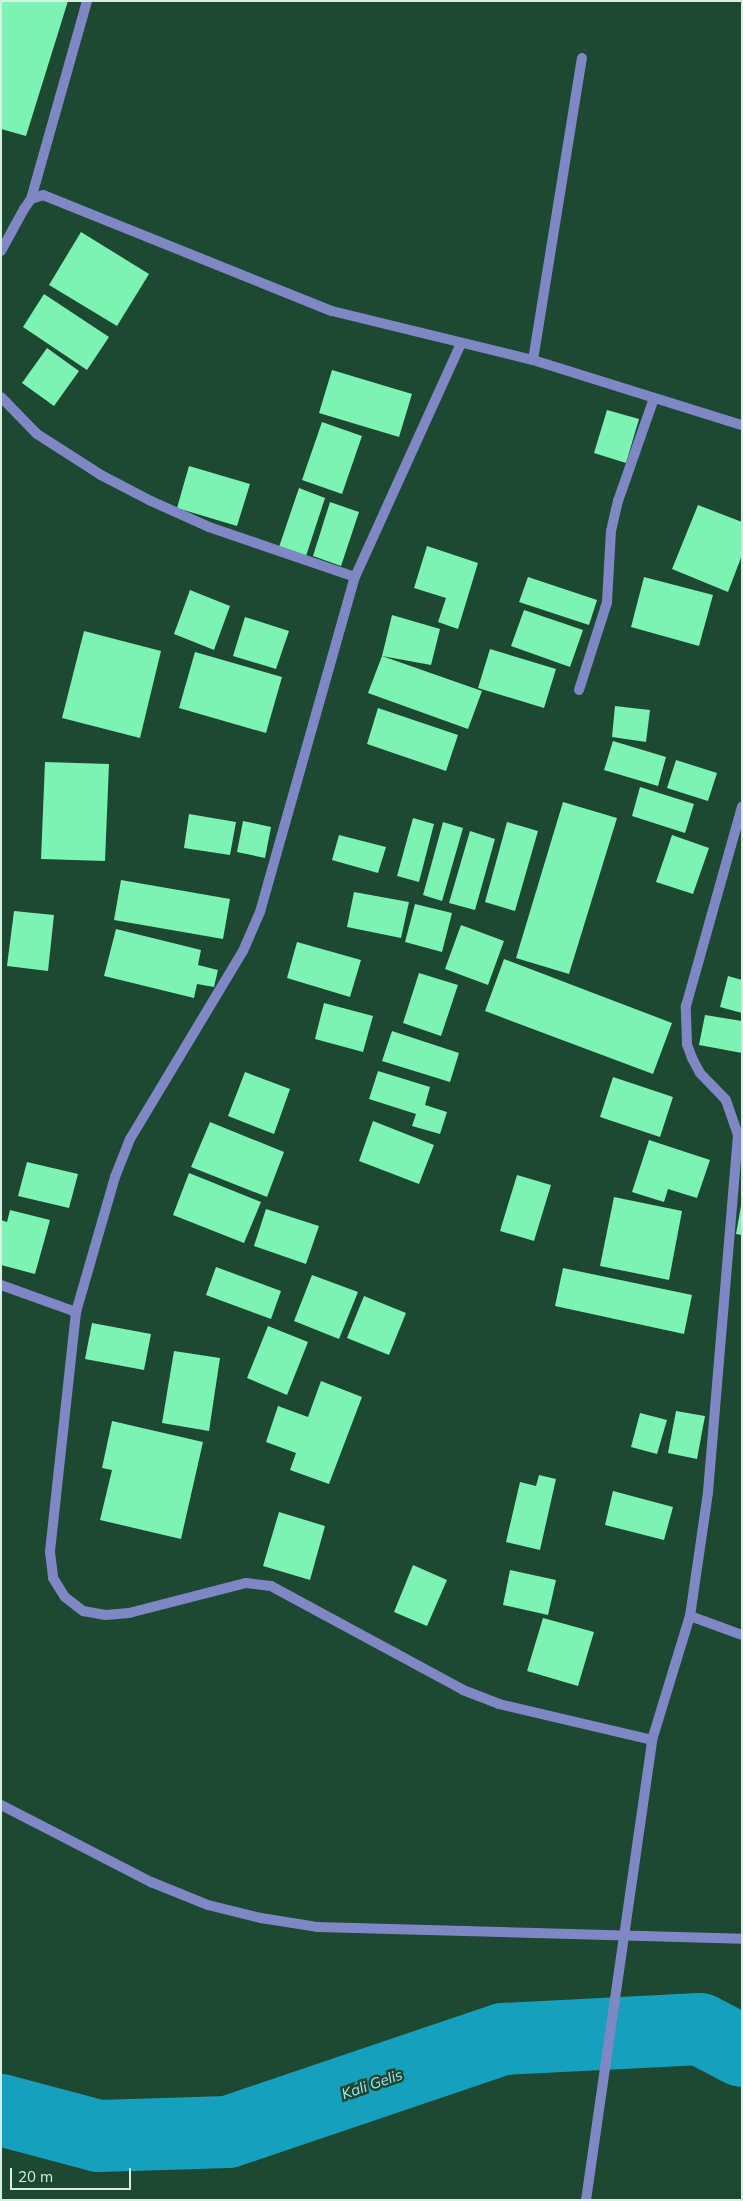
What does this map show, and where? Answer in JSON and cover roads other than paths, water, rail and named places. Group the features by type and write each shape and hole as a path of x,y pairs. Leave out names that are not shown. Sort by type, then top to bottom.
{"street":[{"path":"1,251 31,199 87,1"},
{"path":"533,360 582,58"},
{"path":"31,199 43,195 55,198 332,311 533,360 742,425"},
{"path":"462,343 355,577 260,912 238,958 130,1139 115,1177 76,1312 50,1552 53,1578 65,1597 83,1611 106,1614 129,1613 246,1583 271,1586 463,1690 499,1704 652,1740"},
{"path":"1,396 37,434 102,475 151,501 209,527 355,577"},
{"path":"579,690 607,602 611,531 618,501 654,398"},
{"path":"586,2198 652,1740 690,1616 708,1492 738,1151 731,1110 692,1058 687,1044 686,1006 742,808"},
{"path":"731,1110 742,1112"},
{"path":"1,1285 76,1312"},
{"path":"690,1616 742,1635"},
{"path":"1,1805 151,1882 208,1905 262,1918 318,1927 742,1939"}],"waterway":[{"name":"Kali Gelis","path":"1,2110 99,2136 228,2132 503,2039 700,2029 742,2051"}]}
